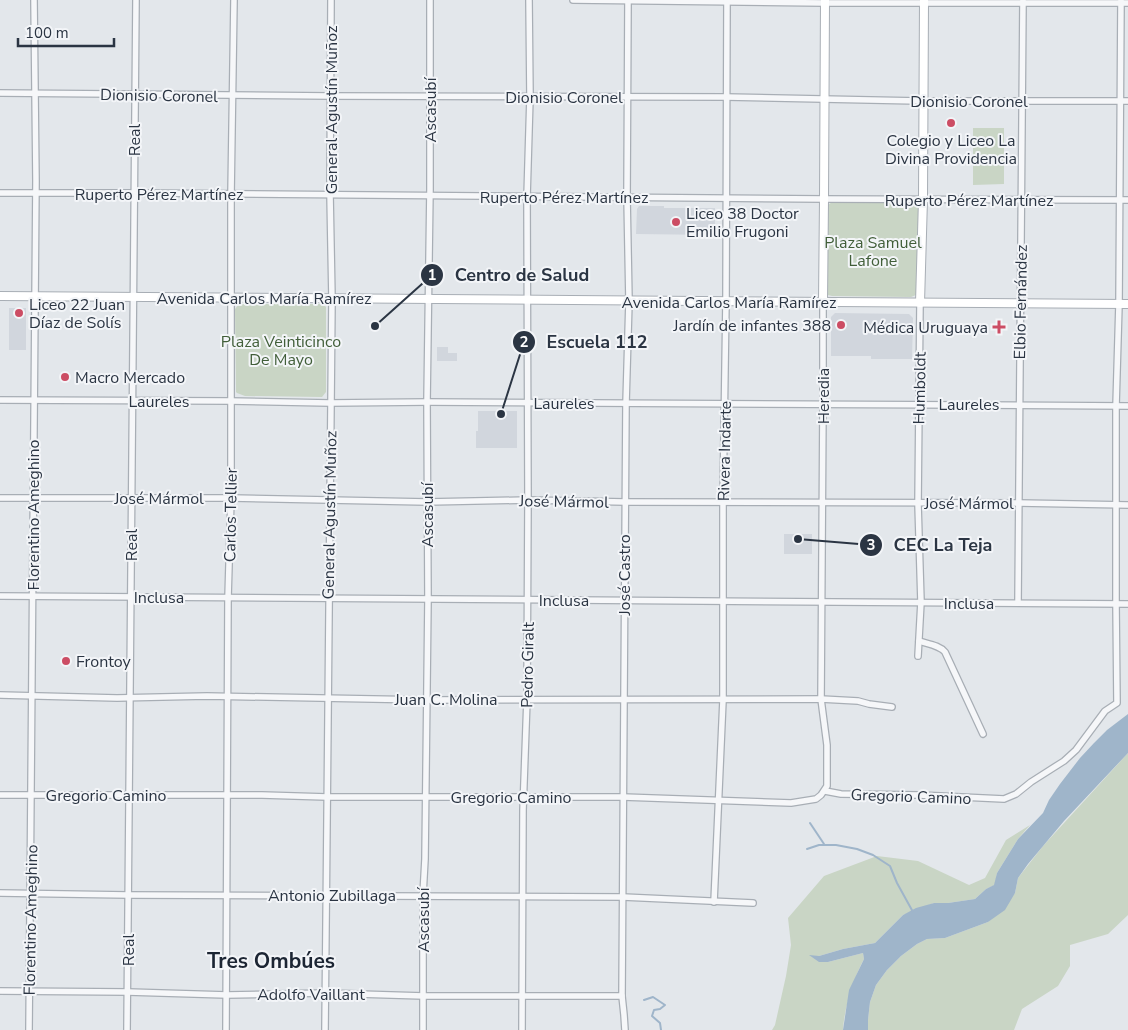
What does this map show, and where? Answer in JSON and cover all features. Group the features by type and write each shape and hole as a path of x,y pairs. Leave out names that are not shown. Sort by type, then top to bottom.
{"main road":[{"name":"Heredia","path":"823,302 824,1"},
{"name":"Humboldt","path":"920,302 923,199 924,1"},
{"name":"Avenida Carlos María Ramírez","path":"0,296 629,302 1128,304"}],"street":[{"name":"Florentino Ameghino","path":"29,1030 36,194 34,0"},
{"name":"Real","path":"128,1030 136,0"},
{"name":"Carlos Tellier","path":"226,1030 234,0"},
{"name":"General Agustín Muñoz","path":"325,1030 332,299 330,194 331,0"},
{"name":"Ascasubí","path":"423,1030 423,896 428,599 430,0"},
{"name":"Pedro Giralt","path":"522,1030 524,798 527,699 529,0"},
{"path":"573,0 1128,2"},
{"name":"José Castro","path":"625,1030 622,996 622,897 626,403 629,302 627,197 628,0"},
{"name":"Rivera Indarte","path":"714,902 724,601 727,1"},
{"name":"Elbio Fernández","path":"1018,603 1023,1"},
{"path":"1116,604 1116,406 1119,304 1121,1"},
{"name":"Dionisio Coronel","path":"0,93 1128,101"},
{"name":"Ruperto Pérez Martínez","path":"0,194 330,194 1128,200"},
{"name":"Heredia","path":"823,302 821,699 827,745 827,786 825,790"},
{"name":"Humboldt","path":"918,656 921,602 918,504 920,302"},
{"name":"Laureles","path":"0,400 1128,406"},
{"name":"José Mármol","path":"0,498 1128,505"},
{"name":"Inclusa","path":"0,596 1128,604"},
{"name":"Gregorio Camino","path":"0,795 623,797 791,803 819,798 825,790 841,794 1004,799 1016,794 1064,761 1081,743 1105,711 1117,704 1116,604"},
{"path":"919,641 936,646 945,652 983,734"},
{"name":"Juan C. Molina","path":"0,695 117,698 228,697 426,700 821,699 858,701 892,707"},
{"name":"Antonio Zubillaga","path":"0,893 622,897 753,903"},
{"name":"Adolfo Vaillant","path":"0,991 227,995 325,993 424,996 622,996"}],"shaded area":[{"name":"Liceo 38 Doctor Emilio Frugoni","path":"639,206 715,208 715,235 636,234 637,209"},
{"path":"9,308 26,308 26,350 9,350"},
{"path":"835,313 909,314 913,318 912,359 871,359 871,356 831,356 831,317"},
{"path":"437,347 448,347 448,353 457,353 457,361 437,361"},
{"path":"478,411 517,411 517,448 476,448"},
{"path":"784,534 812,534 812,554 784,554"}],"green space":[{"path":"973,128 1004,128 1004,184 973,185"},
{"name":"Plaza Samuel Lafone","path":"832,202 912,203 916,205 919,211 918,291 916,295 911,297 828,295 827,208"},
{"name":"Plaza Veinticinco De Mayo","path":"239,304 320,304 326,307 326,392 322,397 245,396 236,392 235,309"},
{"path":"1128,753 1128,915 1108,934 1070,945 1070,966 1058,986 1022,1009 1014,1030 868,1030 870,1002 876,985 887,970 901,956 927,939 945,938 988,922 1015,893 1018,878 1043,846"},
{"path":"1030,825 1018,839 997,873 995,885 986,889 975,899 934,903 903,915 875,943 819,956 828,962 863,953 864,959 850,993 843,1030 772,1030 775,1025 786,976 791,945 788,918 824,876 877,856 918,861 969,885 985,878 1006,840"}],"water":[{"path":"1128,714 1128,753 1064,821 1028,864 1018,878 1015,893 1005,910 988,922 945,938 927,939 917,944 887,970 876,985 870,1002 868,1030 843,1030 849,990 864,959 863,953 828,962 819,962 809,955 819,956 875,943 903,915 916,908 934,903 975,899 986,889 994,885 997,873 1018,839 1043,813 1049,800 1080,758 1107,730"}],"waterway":[{"path":"810,823 824,844"},
{"path":"807,849 819,845 836,845 857,849 873,855 890,866 913,912"},
{"path":"644,1000 653,997 665,1005 660,1009 654,1010 652,1016 660,1023 661,1030"}],"place":[{"name":"Colegio y Liceo La Divina Providencia","path":"951,123"},
{"name":"Liceo 38 Doctor Emilio Frugoni","path":"676,222"},
{"name":"Liceo 22 Juan Díaz de Solís","path":"19,313"},
{"name":"Jardín de infantes 388","path":"841,325"},
{"name":"Centro de Salud","path":"375,326"},
{"name":"Médica Uruguaya","path":"999,327"},
{"name":"Macro Mercado","path":"65,377"},
{"name":"Escuela 112","path":"501,414"},
{"name":"CEC La Teja","path":"798,539"},
{"name":"Frontoy","path":"66,661"}],"district":[{"name":"Tres Ombúes","path":"271,961"}]}
